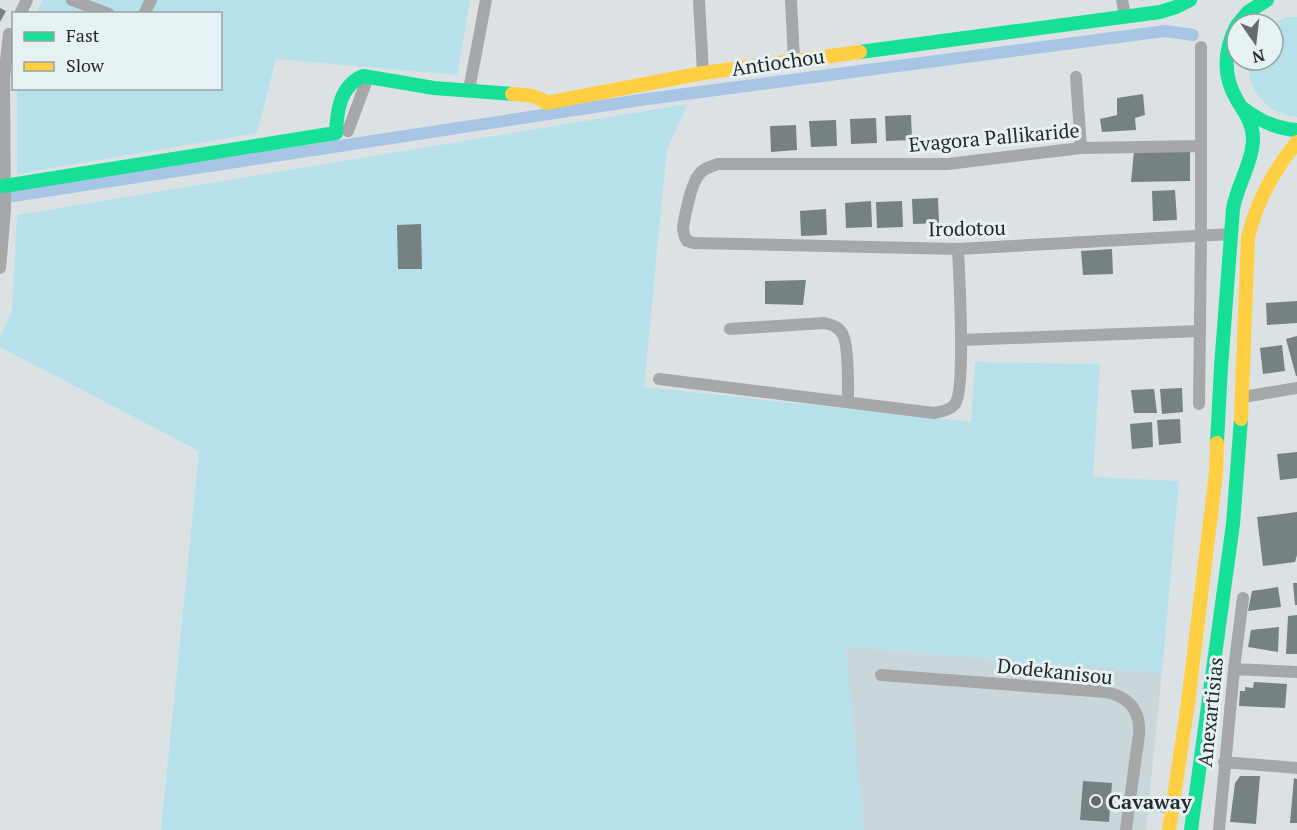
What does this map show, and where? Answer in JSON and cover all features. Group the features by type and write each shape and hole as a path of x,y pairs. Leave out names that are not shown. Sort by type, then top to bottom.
{"main road":[{"name":"Antiochou","path":"4,189 342,132 340,106 353,80 363,76 434,88 528,95 544,100 546,103 703,73 1166,10 1190,0"},
{"path":"1251,6 1267,0"},
{"path":"1169,830 1188,703 1216,473 1221,367 1235,197 1250,156 1253,140 1251,126 1244,109 1233,94 1227,72"},
{"path":"1244,109 1258,120 1276,128 1297,130"},
{"path":"1191,830 1233,524 1243,397 1247,246 1250,226 1270,177 1297,142"}],"street":[{"path":"72,0 104,12"},
{"path":"469,90 486,0"},
{"path":"699,0 703,73"},
{"path":"790,0 794,60"},
{"path":"1122,0 1125,16"},
{"path":"0,53 11,30"},
{"path":"0,268 5,210 4,78 11,30"},
{"path":"1199,404 1202,237 1201,47"},
{"path":"1076,77 1081,148"},
{"name":"Evagora Pallikaride","path":"703,244 687,241 683,227 698,176 705,168 718,164 948,164 1081,148 1201,146"},
{"name":"Irodotou","path":"703,244 958,249 1231,234"},
{"path":"659,379 934,413 948,410 958,399 960,384 958,249"},
{"path":"730,329 824,323 834,325 840,329 845,340 848,402"},
{"path":"961,340 1200,331"},
{"path":"1243,397 1297,388"},
{"name":"Anexartisias","path":"1219,830 1224,762 1243,598"},
{"path":"1234,669 1297,672"},
{"name":"Dodekanisou","path":"881,675 1106,692 1124,699 1133,708 1139,730 1126,830"},
{"path":"1224,762 1297,768"},
{"path":"1131,801 1172,808"}],"shaded area":[{"path":"43,0 470,0 457,75 276,59 257,133 17,174 17,90 222,90 222,12 37,12"},
{"path":"1297,17 1297,117 1276,111 1260,99 1249,72 1285,72 1285,18"},
{"path":"688,104 667,149 644,387 971,422 975,362 1100,364 1093,477 1179,481 1162,673 846,647 864,830 161,830 199,451 0,347 0,337 12,311 17,215"},
{"path":"845,647 1162,673 1146,830 864,830"}],"building":[{"path":"0,8 6,11 0,22"},
{"path":"1143,94 1145,115 1135,118 1136,130 1102,132 1100,119 1117,115 1117,98"},
{"path":"911,115 912,140 886,141 885,116"},
{"path":"876,118 877,143 851,144 850,119"},
{"path":"836,120 837,146 811,147 809,121"},
{"path":"796,125 797,150 771,152 770,126"},
{"path":"1134,151 1190,151 1190,181 1131,182"},
{"path":"1175,190 1177,220 1153,221 1152,191"},
{"path":"938,198 939,223 913,224 912,199"},
{"path":"871,201 872,227 846,228 845,203"},
{"path":"902,201 903,227 877,228 876,202"},
{"path":"826,209 827,235 801,236 800,211"},
{"path":"421,224 422,269 398,269 397,225"},
{"path":"1112,249 1113,274 1083,275 1081,251"},
{"path":"806,280 803,305 765,304 765,281"},
{"path":"1297,301 1297,323 1267,325 1266,303"},
{"path":"1297,336 1297,376 1296,376 1286,339"},
{"path":"1282,345 1285,371 1263,374 1260,348"},
{"path":"1182,388 1183,412 1162,414 1160,389"},
{"path":"1154,389 1157,413 1134,413 1131,390"},
{"path":"1180,419 1181,443 1159,445 1157,420"},
{"path":"1152,422 1153,447 1132,449 1130,424"},
{"path":"1297,452 1297,478 1280,480 1277,454"},
{"path":"1297,512 1295,562 1263,566 1257,517"},
{"path":"1293,583 1297,583 1297,605 1295,605"},
{"path":"1278,587 1281,607 1248,611 1252,591"},
{"path":"1297,615 1297,654 1286,654 1288,616"},
{"path":"1279,627 1278,652 1248,647 1251,630"},
{"path":"1254,682 1287,684 1285,708 1239,706 1240,691 1245,691 1245,687 1253,688"},
{"path":"1240,776 1260,776 1256,824 1230,822 1235,783"},
{"path":"1294,778 1297,779 1297,823 1290,823"},
{"name":"Cavaway","path":"1083,781 1112,783 1109,822 1080,820"}],"waterway":[{"path":"0,198 647,99 1165,31 1193,35"}],"traffic: fast":[{"path":"860,52 1160,12 1190,0"},
{"path":"1248,12 1267,0"},
{"path":"1217,443 1233,209 1250,156 1253,138 1250,123 1232,91 1227,72"},
{"path":"4,186 336,133 341,100 349,86 363,76 434,88 512,94"},
{"path":"1244,109 1269,124 1297,130"},
{"path":"1191,830 1233,524 1241,419"}],"traffic: slow":[{"path":"512,94 535,97 546,103 703,73 860,52"},
{"path":"1241,419 1248,237 1267,186 1297,142"},
{"path":"1169,830 1188,703 1216,473 1217,443"}],"place":[{"name":"Cavaway","path":"1096,801"}]}
